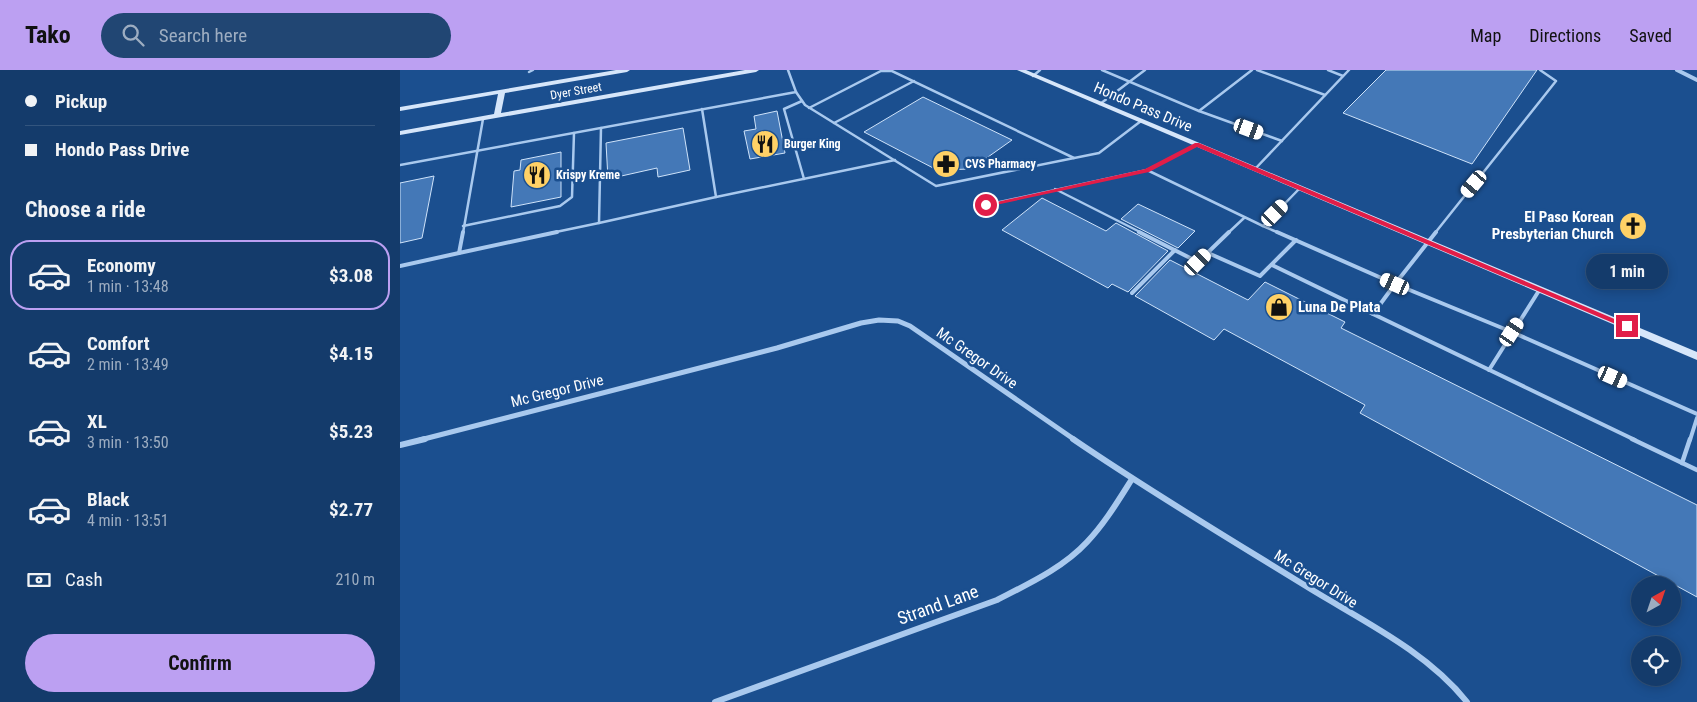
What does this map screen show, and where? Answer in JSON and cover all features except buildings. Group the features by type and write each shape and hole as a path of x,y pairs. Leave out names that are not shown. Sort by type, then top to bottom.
{"main road":[{"name":"Dyer Street","path":"400,109 627,70"},
{"name":"Dyer Street","path":"400,133 756,70"},
{"name":"Hondo Pass Drive","path":"1020,70 1037,73 1100,104 1697,356"},
{"path":"497,116 502,91"}],"street":[{"path":"1676,70 1697,80"},
{"name":"Mc Gregor Drive","path":"400,445 878,320 898,321 910,326 1132,479 1392,639 1420,658 1460,692 1467,702"},
{"name":"Strand Lane","path":"715,702 997,600 1038,579 1080,549 1110,514 1132,479"}],"lane":[{"path":"529,72 534,70"},
{"path":"788,70 796,92 809,108 936,186 1099,153 1141,121"},
{"path":"1102,70 1199,111 1282,141"},
{"path":"1100,104 1145,70"},
{"path":"1199,111 1252,70"},
{"path":"1257,70 1325,95"},
{"path":"1328,70 1343,76"},
{"path":"1255,169 1349,70"},
{"path":"1373,314 1427,242 1515,135 1556,81 1540,70"},
{"path":"809,108 881,72 892,71 1074,158"},
{"path":"834,123 914,81"},
{"path":"400,165 796,92"},
{"path":"802,101 784,109 804,179"},
{"path":"702,109 716,197"},
{"path":"458,253 483,118"},
{"path":"599,223 601,128"},
{"path":"463,226 560,206 572,197 574,133"},
{"path":"986,205 1147,170 1197,145"},
{"path":"400,266 895,160"},
{"path":"1147,170 1244,218 1395,284 1512,332 1697,414"},
{"path":"1263,226 1300,188"},
{"path":"1055,189 1198,262 1244,218"},
{"path":"1208,253 1260,276 1296,240"},
{"path":"1132,293 1175,250"},
{"path":"1272,265 1697,470"},
{"path":"1489,370 1540,289"},
{"path":"1682,462 1697,418"}],"place":[{"name":"Burger King","path":"765,144"},
{"name":"CVS Pharmacy","path":"946,164"},
{"name":"Krispy Kreme","path":"537,175"},
{"name":"El Paso Korean Presbyterian Church","path":"1633,226"},
{"name":"Luna De Plata","path":"1279,307"}],"route":[{"path":"986,205 1147,170 1197,145 1627,326"}]}
